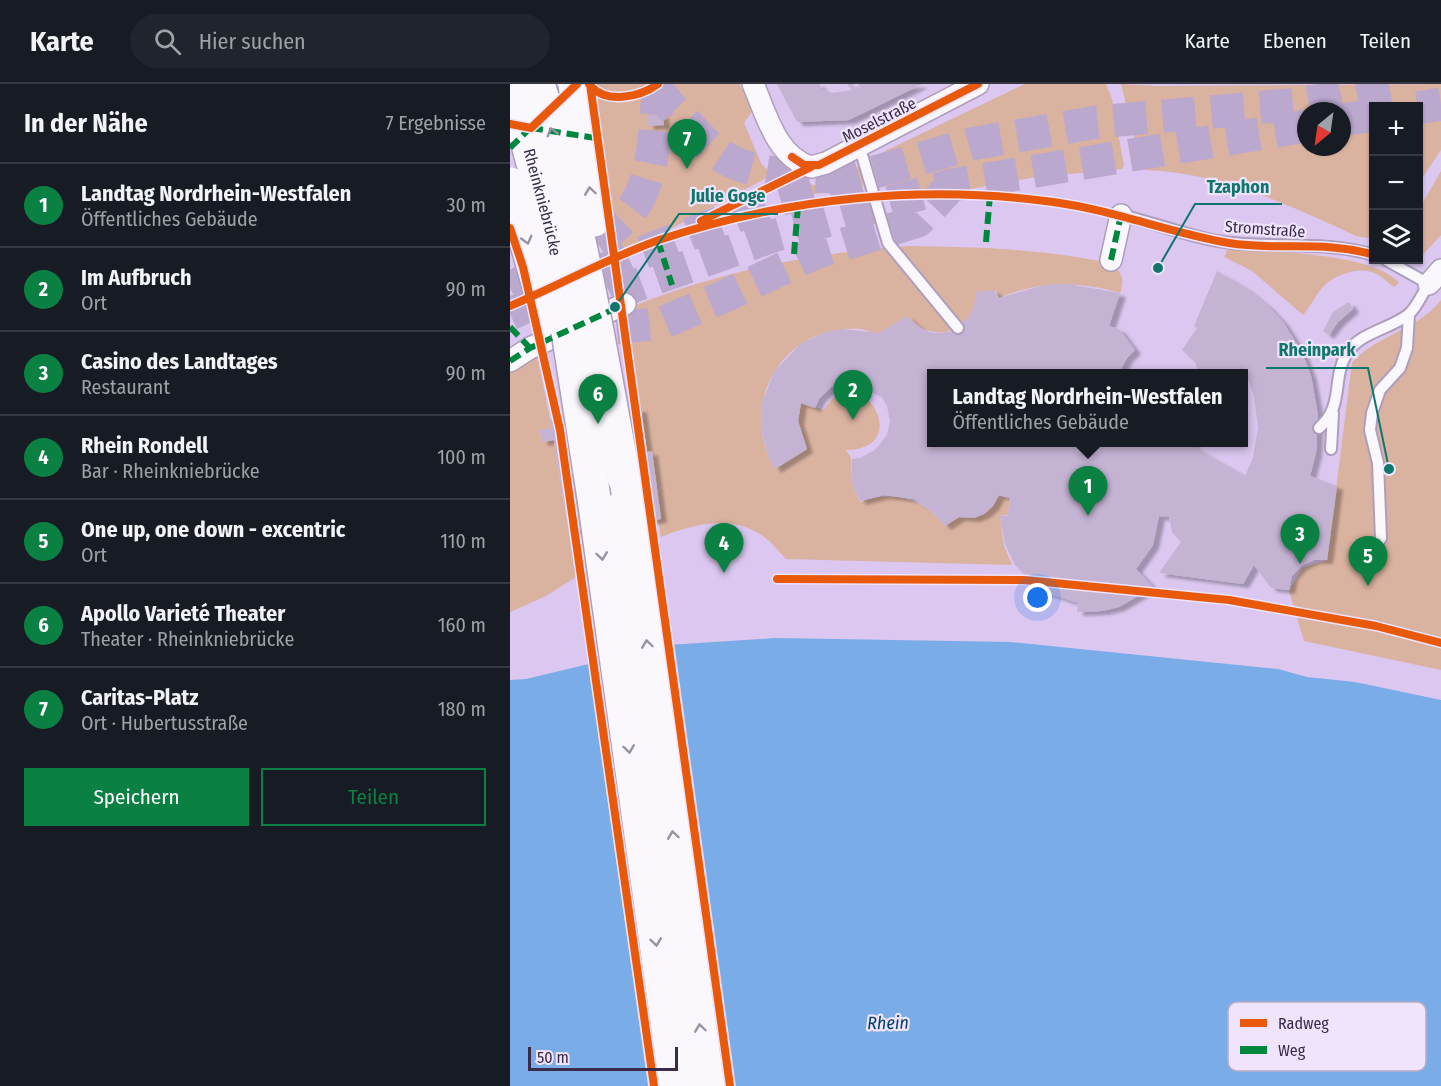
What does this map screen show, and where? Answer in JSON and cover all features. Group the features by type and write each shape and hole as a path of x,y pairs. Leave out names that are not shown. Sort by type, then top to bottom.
{"highway":[{"name":"Rheinkniebrücke","path":"512,84 554,242 594,498"},
{"name":"Rheinkniebrücke","path":"538,84 564,177 580,250 624,478"},
{"path":"575,84 597,238 624,478 708,1086"},
{"name":"Rheinkniebrücke","path":"510,184 594,498"},
{"path":"594,498 676,1086"}],"street":[{"name":"Moselstraße","path":"753,84 780,144 792,157 804,165 819,165 978,84"},
{"name":"Stromstraße","path":"1111,260 1121,215"},
{"path":"510,361 530,348 625,304"}],"lane":[{"path":"859,145 888,243 958,328"},
{"name":"Stromstraße","path":"1121,215 1231,243 1306,245 1350,249 1369,254"},
{"path":"1331,449 1333,413 1339,374 1348,351 1409,314 1435,277 1398,264"},
{"path":"1370,555 1381,538 1379,472 1370,430 1372,413 1380,390 1400,368 1407,348 1409,314"},
{"path":"1319,428 1333,413"}],"shaded area":[{"path":"591,84 739,84 753,110 744,123 761,163 772,175 661,234 620,249"},
{"path":"1025,84 1106,84 1112,99 1124,166 1122,169 1036,177 970,189 892,189 883,182 880,160 885,151"},
{"path":"1121,84 1157,86 1441,84 1441,150 1423,177 1423,102 1369,102 1368,238 1356,236 1254,192 1200,177 1145,170 1141,164"},
{"path":"860,166 863,185 861,189 786,197 784,192 789,183 816,185"},
{"path":"1441,171 1441,235 1423,255 1423,210 1423,202"},
{"path":"908,246 1017,250 1103,261 1120,272 1122,279 1120,293 1090,286 1059,285 1028,288 999,298 996,291 976,293 970,315 964,323 948,332 921,328 907,316 879,333 852,329 824,333 804,342 788,355 775,371 762,409 762,429 766,449 775,469 807,449 798,421 801,403 824,410 837,395 851,392 864,397 874,408 879,422 878,435 867,446 846,450 851,458 852,484 860,502 884,497 907,499 927,509 945,526 959,517 973,518 986,513 999,496 1010,498 1008,515 1000,516 1004,546 1012,565 786,559 763,536 751,529 725,523 699,525 661,537 658,520 661,519 652,452 647,452 626,309 695,285 764,266 871,249"},
{"path":"1228,249 1344,259 1386,273 1399,283 1394,287 1380,276 1368,271 1346,273 1327,283 1303,315 1252,271 1224,257"},
{"path":"1441,300 1441,670 1304,641 1289,591 1302,568 1327,560 1352,363 1362,353 1421,319"},
{"path":"536,350 552,428 540,431 542,442 554,440 576,577 546,596 510,612 510,366"}],"water":[{"name":"Rhein","path":"776,638 1010,642 1278,669 1307,677 1355,682 1441,700 1441,1086 510,1086 510,680 526,679 668,645"}],"pier":[{"path":"674,641 736,1086 648,1086 588,661"}],"building":[{"path":"777,84 819,84 822,89 832,93 852,90 847,84 853,84 855,89 860,87 858,84 922,84 849,120 797,122"},
{"path":"663,114 664,125 648,126 647,115"},
{"path":"1217,271 1246,288 1283,322 1302,352 1311,376 1318,415 1316,453 1310,476 1337,486 1327,560 1314,560 1301,566 1292,576 1289,590 1271,588 1254,565 1243,584 1159,573 1181,542 1172,532 1169,517 1159,516 1153,545 1136,569 1153,587 1119,607 1102,611 1077,612 1078,603 1041,591 1015,565 1005,544 1000,516 1008,516 1010,498 999,495 993,506 984,514 974,518 959,517 945,526 932,511 914,499 884,495 860,501 852,484 852,459 860,458 875,450 887,435 890,421 887,406 880,394 857,382 831,387 819,399 815,408 801,403 798,421 807,449 775,469 768,456 761,428 762,403 774,372 800,344 826,332 842,329 879,333 907,316 923,330 933,333 949,332 968,318 974,307 976,292 994,290 999,298 1045,285 1068,284 1120,293 1109,326 1119,329 1135,350 1121,369 927,369 927,447 1194,447 1245,476 1253,458 1258,428 1248,369 1198,369 1195,362 1182,350 1197,328 1194,326"},
{"path":"1349,302 1353,309 1338,322 1328,335 1323,331 1333,312"},
{"path":"641,408 647,452 652,451 661,519 569,532 554,440 542,442 540,430 552,428 550,420"}],"tunnel":[{"path":"655,84 664,99 701,138 720,155 732,162 774,173 832,177"},
{"path":"510,314 633,256 772,202 971,144 1097,122 1300,104 1403,84"},
{"path":"510,288 601,238 630,211 640,196 649,171 654,145 658,92"},
{"path":"1423,107 1441,104"},
{"path":"1351,119 1369,116"},
{"path":"568,319 634,286 773,236 952,185 1297,128"},
{"path":"568,324 605,329 662,323 815,253 918,221 951,186"}],"marked path":[{"path":"510,148 533,125"},
{"path":"531,128 602,139"},
{"path":"986,242 990,195"},
{"path":"794,254 798,206"},
{"path":"1111,260 1121,215"},
{"path":"658,241 672,285"},
{"path":"510,361 530,348 625,304"},
{"path":"510,327 530,348"}],"cycle path":[{"path":"510,124 531,128 577,84"},
{"path":"589,84 596,91 613,97 632,95 651,89 658,84"},
{"path":"590,84 730,1086"},
{"path":"792,157 804,165 819,165 978,84"},
{"path":"701,221 811,167"},
{"path":"510,306 659,240 755,214 854,198 954,194 1053,202 1098,210 1185,234 1229,243 1338,248 1369,254"},
{"path":"510,228 523,267 560,430 654,1086"},
{"path":"777,579 1024,580 1229,600 1376,626 1441,643"}],"place":[{"name":"Caritas-Platz","path":"687,169"},
{"name":"Tzaphon","path":"1158,268"},
{"name":"Julie Goge","path":"615,307"},
{"name":"Im Aufbruch","path":"853,420"},
{"name":"Apollo Varieté Theater","path":"598,424"},
{"name":"Rheinpark","path":"1389,469"},
{"name":"Landtag Nordrhein-Westfalen","path":"1088,516"},
{"name":"Casino des Landtages","path":"1300,564"},
{"name":"Rhein Rondell","path":"724,573"},
{"name":"One up, one down - excentric","path":"1368,586"}]}
